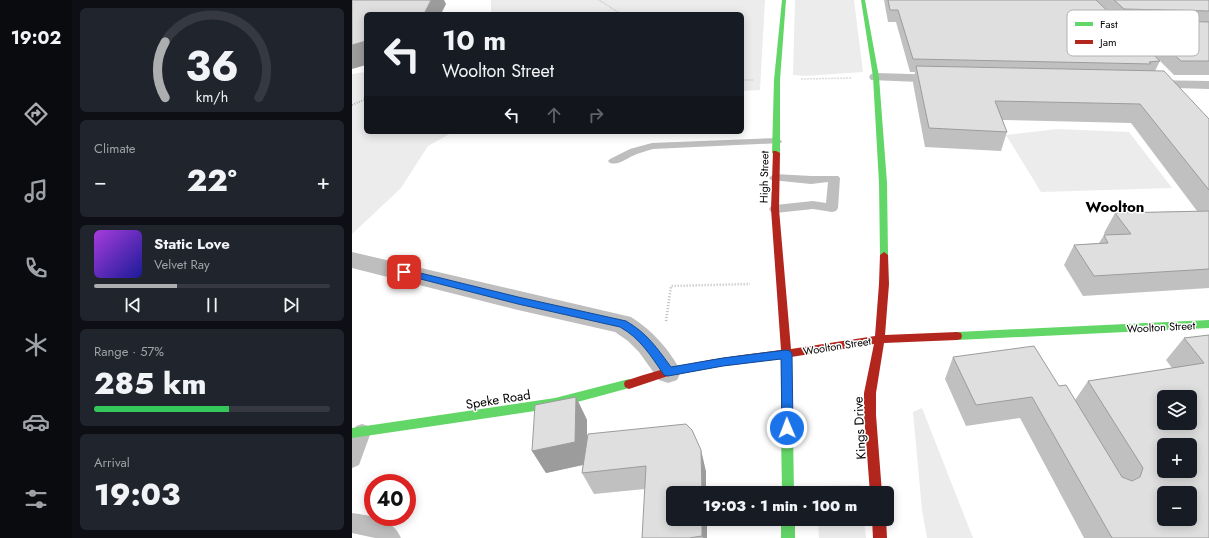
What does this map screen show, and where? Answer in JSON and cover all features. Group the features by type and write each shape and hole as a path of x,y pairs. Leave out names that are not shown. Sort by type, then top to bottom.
{"main road":[{"name":"High Street","path":"784,0 777,80 775,209 786,354"},
{"path":"863,0 876,77 883,183 884,284 880,339"},
{"name":"Woolton Street","path":"668,372 723,362 786,354 880,339 1025,341 1209,324"},
{"name":"Kings Drive","path":"875,486 870,415 870,393 880,339"},
{"path":"786,354 788,486"},
{"name":"Speke Road","path":"357,432 556,403 626,385 668,372"},
{"path":"788,526 788,538"},
{"path":"879,526 880,538"}],"street":[{"path":"1199,29 1209,29"},
{"path":"876,77 959,79"},
{"path":"1167,79 1188,101"},
{"path":"1133,83 1167,79 1209,85"},
{"path":"352,260 518,301 622,324 636,331 647,342 668,372"}],"lane":[{"path":"614,161 634,151 652,146 777,141"},
{"path":"775,178 811,180 834,178 832,208 813,206 775,209"},
{"path":"352,458 357,432"},
{"path":"352,523 379,528 391,538"}],"path":[{"path":"599,0 618,12"},
{"path":"777,80 876,77"},
{"path":"352,105 364,100"},
{"path":"666,321 671,286 750,284"}],"shaded area":[{"path":"491,0 765,0 760,90 744,91 744,12 491,12"},
{"path":"795,0 854,0 863,72 805,76 793,75"},
{"path":"364,72 364,134 449,134 428,146 401,188 352,234 352,74"},
{"path":"1058,129 1129,132 1172,188 1041,192 1006,135"},
{"path":"922,408 973,538 927,538 922,510 913,412"},
{"path":"861,485 861,486 816,486"},
{"path":"818,526 865,526 866,538 819,538"}],"building":[{"path":"352,0 431,0 425,12 364,12 364,42 352,45"},
{"path":"888,0 1096,0 1106,10 1067,10 1067,56 1155,56 1160,61 1149,62 1151,64 913,59 898,10 890,10"},
{"path":"1114,0 1209,0 1209,11 1124,9"},
{"path":"1199,22 1209,22 1209,61 1181,61 1175,56 1199,56"},
{"path":"916,66 1164,71 1209,119 1209,190 1140,104 995,101 1007,132 929,128"},
{"path":"1209,211 1209,269 1094,276 1074,245 1108,243 1104,235 1131,234 1115,213"},
{"path":"1209,335 1209,538 1112,538 1032,397 976,405 953,357 1034,346 1059,386 1066,385 1122,477 1132,481 1140,477 1143,468 1088,381 1204,363 1184,338"},
{"path":"576,397 575,442 532,451 535,405"},
{"path":"686,424 692,430 701,450 702,486 666,486 666,526 702,526 702,536 689,538 642,538 646,466 582,473 588,434"}],"traffic: fast":[{"path":"776,153 777,80 784,0"},
{"path":"863,0 876,77 883,183 884,255"},
{"path":"957,336 1209,324"},
{"path":"352,433 555,403 629,384"},
{"path":"787,431 788,486"},
{"path":"788,526 788,538"}],"traffic: jam":[{"path":"776,153 775,209 786,354 787,431"},
{"path":"875,486 870,415 870,393 880,339 884,284 884,255"},
{"path":"629,384 668,372 723,362 786,354 880,339 957,336"},
{"path":"879,526 880,538"}],"district":[{"name":"Woolton","path":"1115,207"}],"route":[{"path":"404,272 518,301 622,324 636,331 647,342 668,372 723,362 786,354 787,428"}]}
